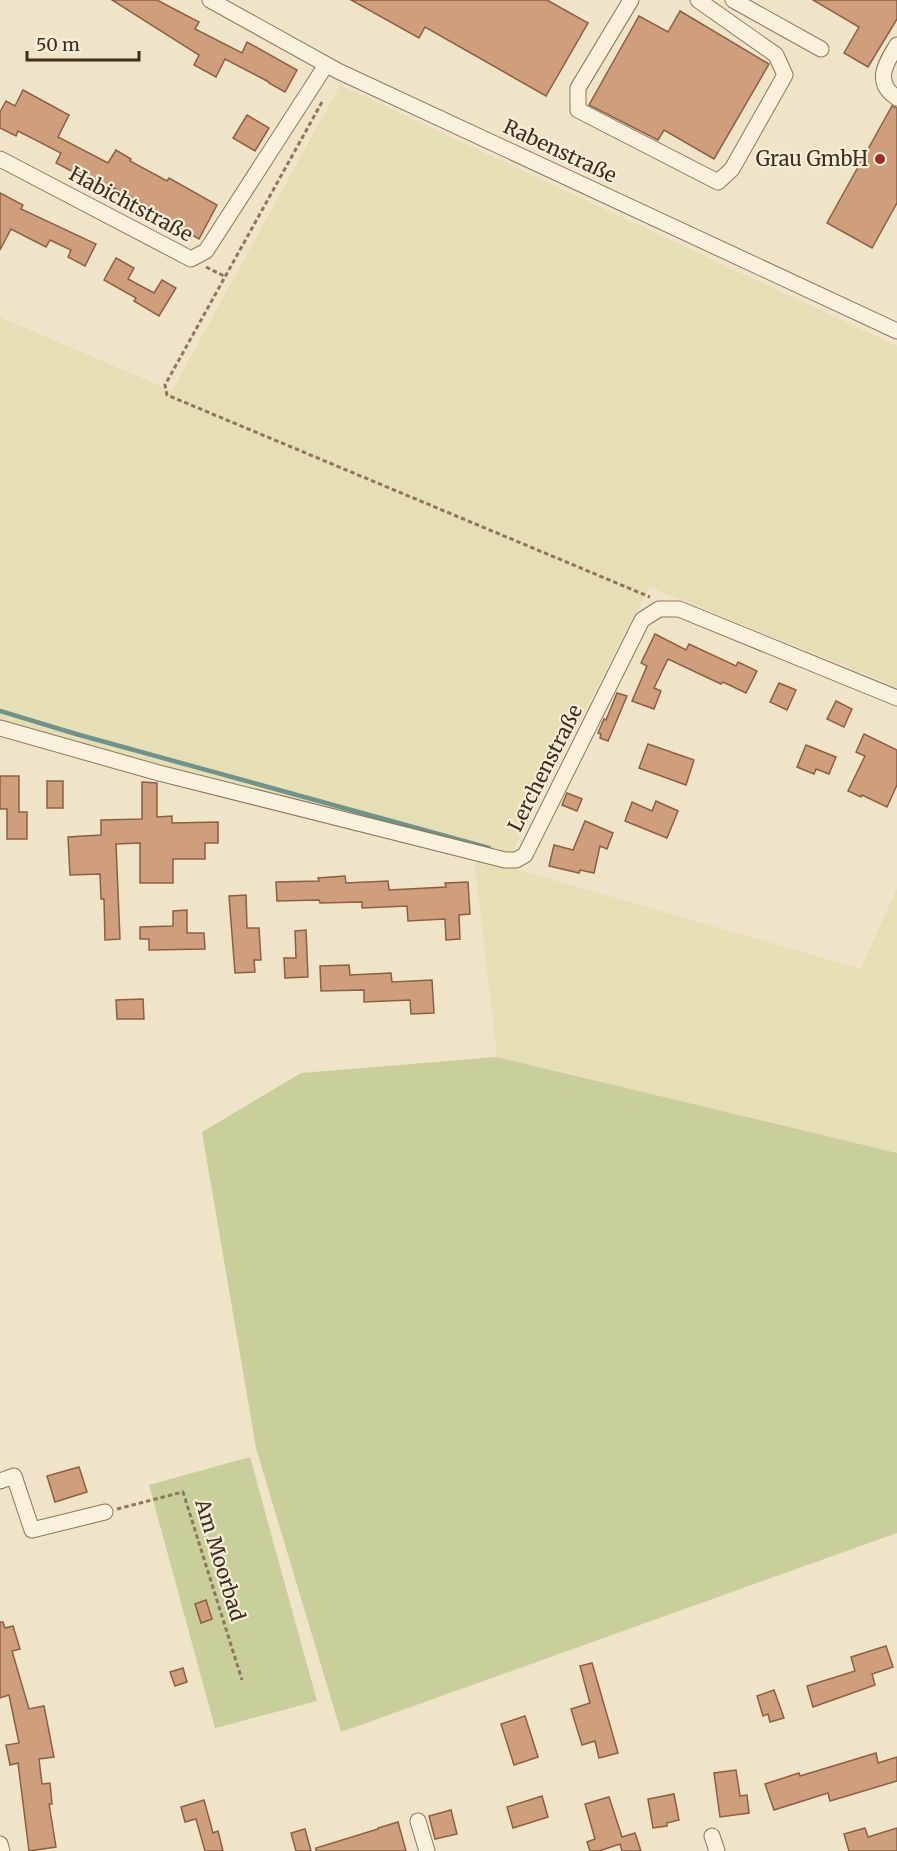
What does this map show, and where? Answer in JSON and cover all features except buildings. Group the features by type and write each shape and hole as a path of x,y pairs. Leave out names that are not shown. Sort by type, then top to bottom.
{"street":[{"name":"Rabenstraße","path":"210,0 326,65 897,331"},
{"path":"631,0 578,88 578,110 718,182 732,169 785,75 776,55 698,0"},
{"path":"733,0 821,49"},
{"path":"897,45 886,63 882,76 886,87 897,98"},
{"name":"Habichtstraße","path":"0,159 191,259 206,251 326,65"},
{"name":"Lerchenstraße","path":"0,728 159,773 504,860 516,860 525,855 642,620 659,609 679,609"},
{"path":"679,609 897,698"},
{"path":"0,1481 14,1476 32,1530 105,1512"},
{"path":"418,1821 427,1851"},
{"path":"712,1836 717,1851"},
{"path":"0,1844 2,1851"}],"path":[{"path":"321,102 165,385 167,395 679,609"},
{"name":"Am Moorbad","path":"105,1512 183,1492 242,1680"}],"shaded area":[{"path":"340,85 897,346 897,687 649,587 505,866 861,969 897,888 897,1153 497,1057 474,857 156,770 0,719 0,317 172,391"}],"green space":[{"path":"497,1057 897,1153 897,1533 341,1732 256,1448 202,1132 301,1073"},
{"path":"250,1457 317,1701 215,1728 149,1485"}],"waterway":[{"path":"0,711 489,848"}],"place":[{"name":"Grau GmbH","path":"880,159"}]}
